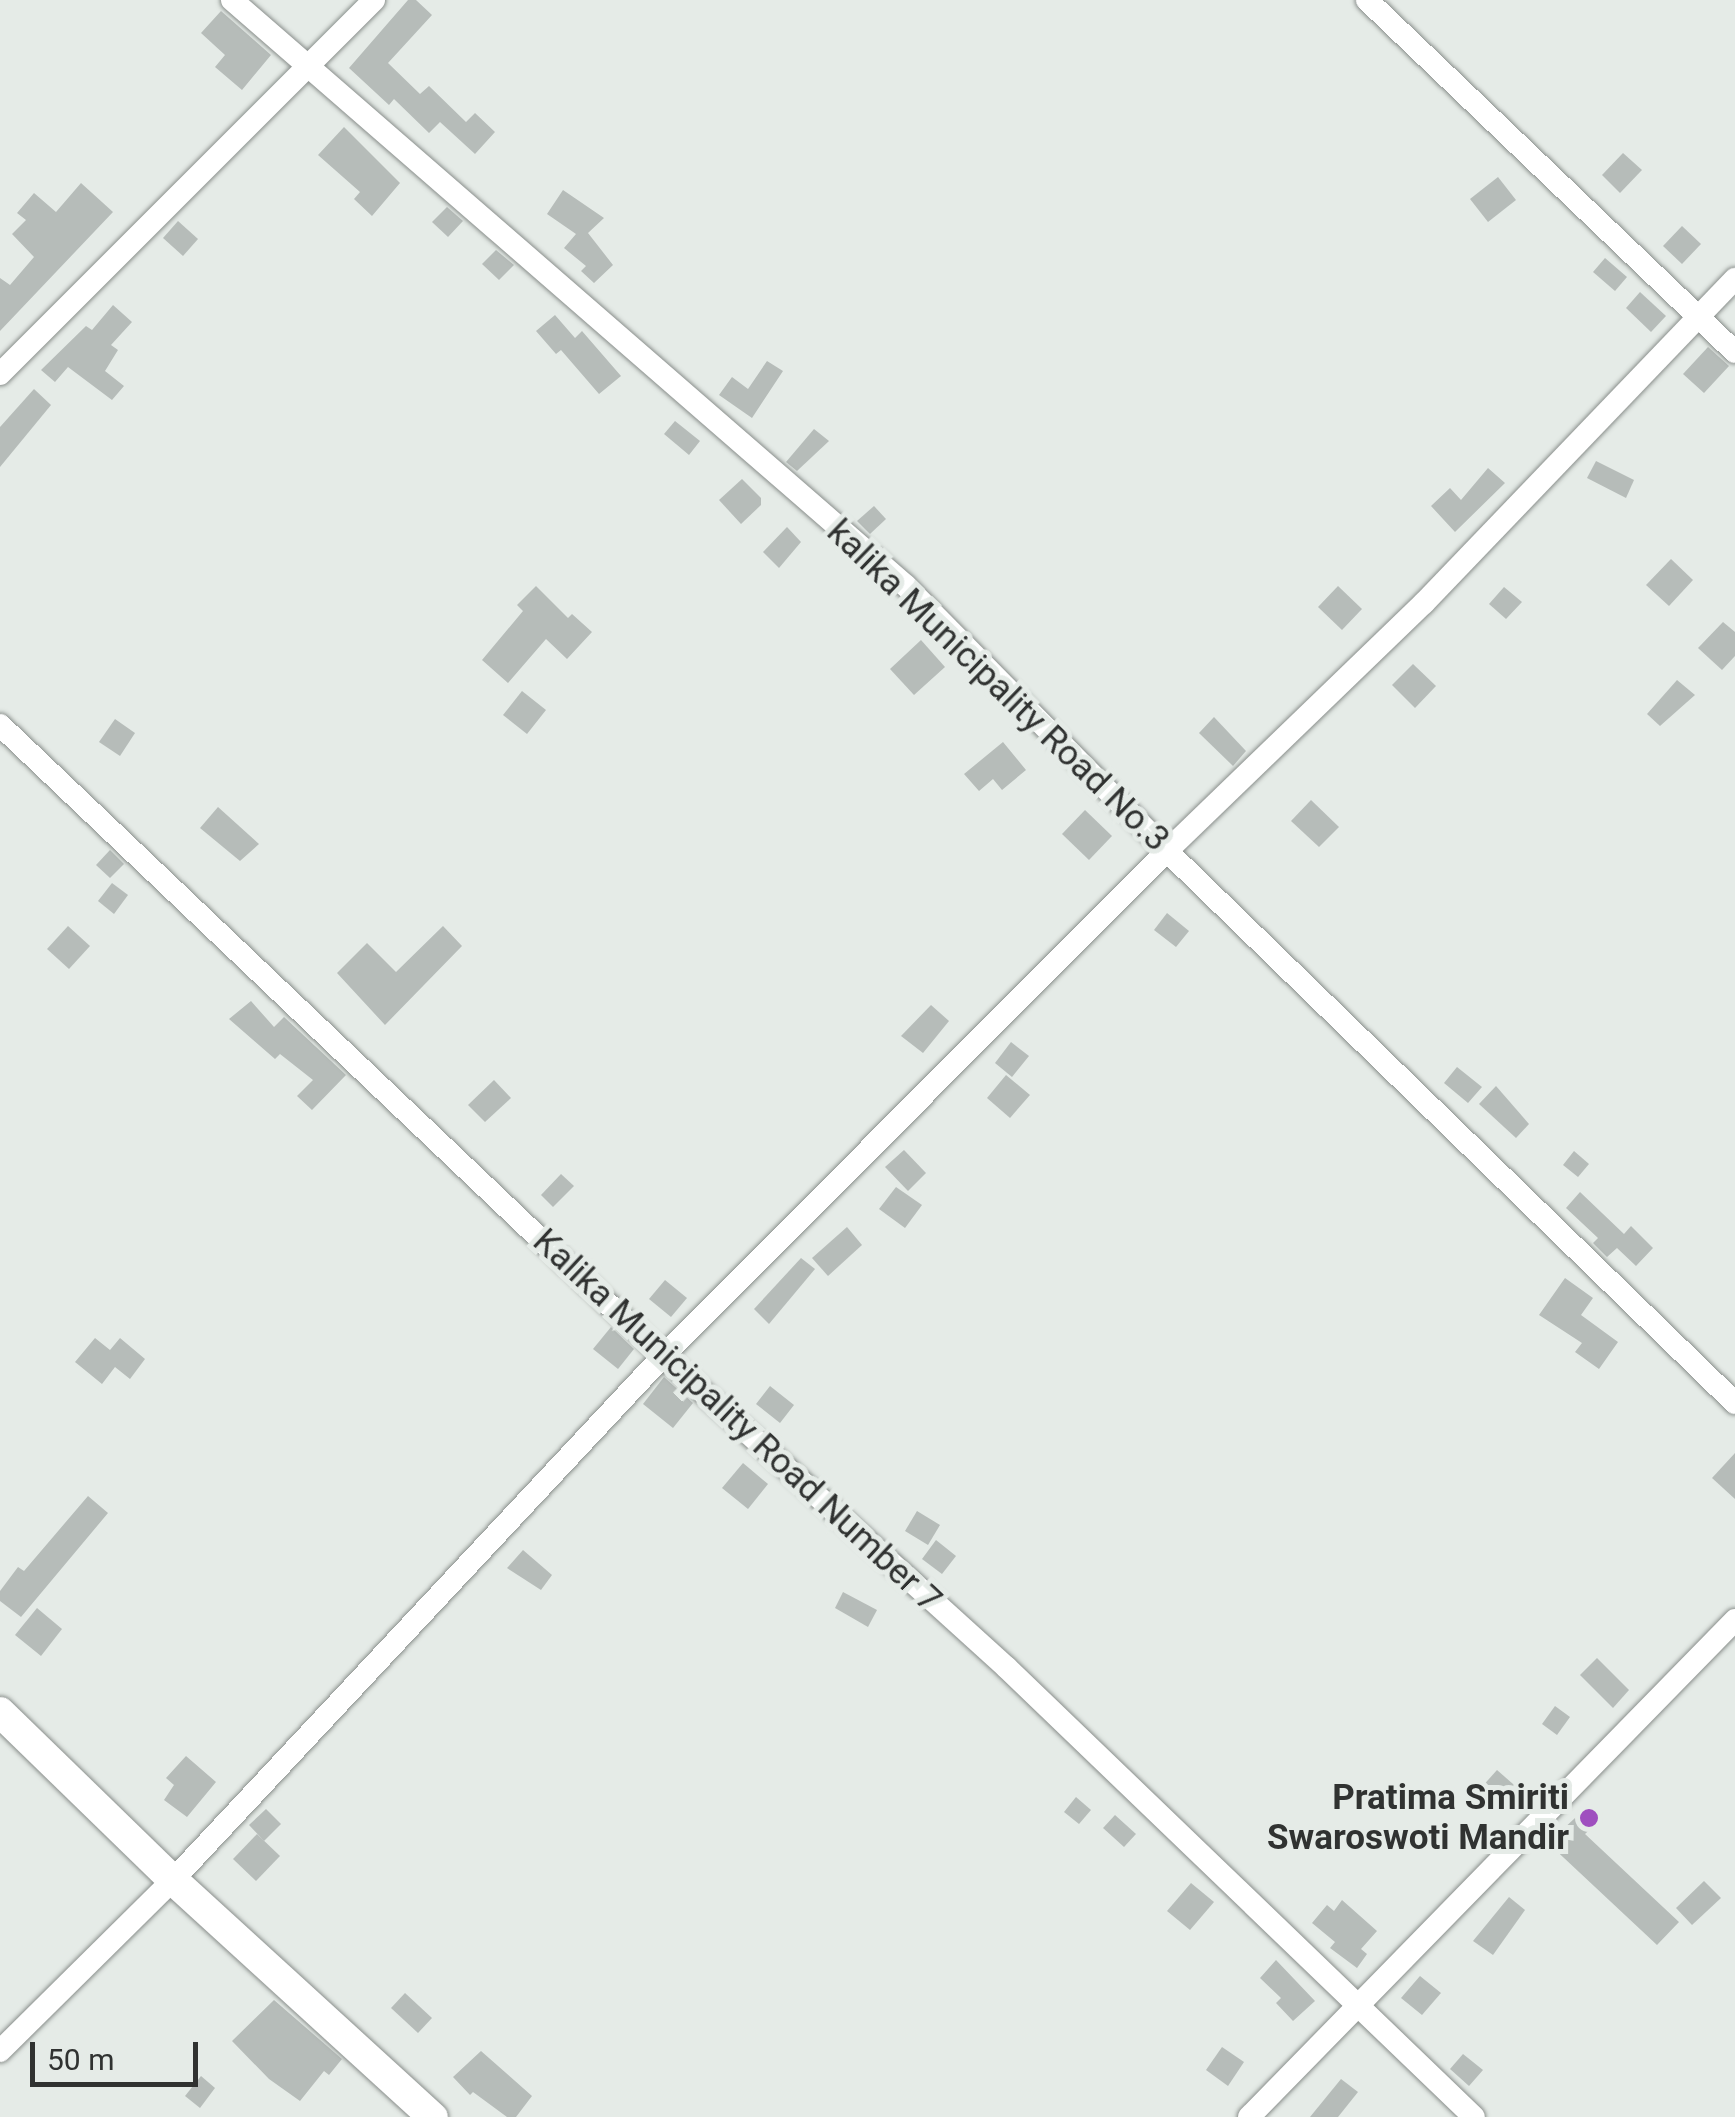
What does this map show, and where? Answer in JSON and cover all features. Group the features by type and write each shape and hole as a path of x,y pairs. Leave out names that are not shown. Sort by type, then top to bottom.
{"street":[{"name":"kalika Municipality Road No.3","path":"232,0 906,586 1167,852 1735,1403"},
{"path":"0,374 374,0"},
{"path":"1367,0 1735,352"},
{"path":"0,2052 174,1880 663,1356 1167,852 1424,603 1735,279"},
{"name":"Kalika Municipality Road Number 7","path":"0,725 663,1356 1006,1667 1474,2117"},
{"path":"1249,2117 1735,1620"},
{"path":"0,1712 174,1880 433,2117"}],"building":[{"path":"408,0 416,0 432,15 388,63 420,94 429,86 466,122 475,113 495,132 475,154 440,122 429,133 394,99 389,105 349,68"},
{"path":"221,11 271,55 242,90 215,67 225,55 201,33"},
{"path":"344,127 400,183 372,216 354,199 360,192 318,155"},
{"path":"1623,153 1642,170 1620,193 1602,175"},
{"path":"1498,177 1516,200 1488,222 1470,199"},
{"path":"81,183 113,212 0,331 0,278 10,285 34,257 12,234 26,220 17,213 34,193 56,212"},
{"path":"563,190 604,218 588,233 613,265 594,283 581,271 586,266 564,248 576,234 547,214"},
{"path":"447,207 463,221 448,237 432,222"},
{"path":"178,221 198,239 183,256 163,238"},
{"path":"1682,226 1701,244 1682,264 1663,246"},
{"path":"496,250 514,265 499,280 482,264"},
{"path":"1605,258 1627,277 1615,291 1593,272"},
{"path":"1640,292 1666,316 1651,332 1626,308"},
{"path":"113,305 132,322 111,345 118,350 105,371 124,386 112,400 68,367 55,382 41,370 86,326 92,330"},
{"path":"555,315 575,338 582,331 621,376 599,394 561,350 556,354 536,331"},
{"path":"1708,347 1729,366 1704,393 1683,374"},
{"path":"767,361 783,371 752,418 719,395 732,377 748,389"},
{"path":"34,389 51,405 0,467 0,427"},
{"path":"675,421 700,441 689,455 664,434"},
{"path":"814,429 829,441 797,471 786,462"},
{"path":"1596,461 1634,480 1626,498 1587,478"},
{"path":"1488,468 1505,483 1455,532 1431,506 1450,488 1461,500"},
{"path":"742,479 761,498 761,505 741,524 719,500"},
{"path":"874,506 886,519 870,534 857,521"},
{"path":"787,527 801,542 779,568 763,552"},
{"path":"1671,559 1693,580 1669,606 1646,585"},
{"path":"536,586 568,618 572,614 592,632 567,659 546,639 508,683 482,660 523,611 517,605"},
{"path":"1338,586 1362,609 1342,630 1318,607"},
{"path":"1504,587 1522,602 1506,619 1489,604"},
{"path":"1723,622 1735,632 1735,656 1722,670 1698,648"},
{"path":"921,640 945,667 914,695 890,669"},
{"path":"1413,664 1436,686 1415,708 1392,685"},
{"path":"1677,680 1695,695 1660,726 1647,714"},
{"path":"522,691 546,710 527,734 503,715"},
{"path":"1214,717 1246,751 1233,766 1199,733"},
{"path":"115,719 135,733 120,756 99,742"},
{"path":"1003,742 1026,770 1002,790 993,779 979,791 964,774"},
{"path":"1311,800 1339,827 1319,847 1291,821"},
{"path":"218,807 259,844 240,861 200,828"},
{"path":"1085,810 1112,836 1089,860 1062,834"},
{"path":"110,850 124,864 110,878 96,865"},
{"path":"112,883 128,895 114,914 98,901"},
{"path":"1167,913 1189,931 1176,947 1154,930"},
{"path":"68,926 90,946 69,969 47,949"},
{"path":"443,926 462,946 385,1025 337,973 367,943 396,972"},
{"path":"251,1001 274,1027 284,1017 346,1075 312,1110 297,1096 313,1080 280,1054 275,1059 229,1019"},
{"path":"931,1005 949,1021 923,1053 901,1036"},
{"path":"1011,1042 1029,1056 1012,1077 995,1063"},
{"path":"1457,1067 1482,1087 1468,1103 1444,1083"},
{"path":"1006,1075 1030,1095 1010,1118 987,1098"},
{"path":"494,1080 511,1098 485,1122 468,1105"},
{"path":"1496,1086 1529,1124 1516,1138 1479,1104"},
{"path":"904,1150 926,1173 908,1191 885,1167"},
{"path":"1574,1151 1589,1164 1578,1177 1563,1165"},
{"path":"561,1174 574,1186 553,1207 541,1195"},
{"path":"896,1187 922,1205 905,1228 879,1209"},
{"path":"1580,1192 1624,1234 1631,1226 1653,1248 1636,1266 1617,1248 1607,1257 1593,1243 1598,1238 1566,1208"},
{"path":"847,1227 862,1245 828,1276 812,1258"},
{"path":"801,1258 815,1269 769,1324 754,1309"},
{"path":"1565,1278 1593,1298 1581,1315 1618,1342 1599,1369 1575,1352 1582,1343 1539,1315"},
{"path":"665,1280 687,1298 671,1317 649,1299"},
{"path":"611,1327 634,1349 618,1369 593,1349"},
{"path":"95,1338 110,1350 120,1338 145,1359 130,1379 115,1367 102,1384 75,1362"},
{"path":"664,1377 693,1403 673,1428 643,1404"},
{"path":"770,1386 794,1405 780,1423 756,1404"},
{"path":"1735,1453 1735,1499 1712,1478"},
{"path":"743,1463 768,1484 748,1509 722,1488"},
{"path":"88,1496 108,1513 21,1617 0,1601 0,1591 18,1567 24,1571"},
{"path":"917,1511 940,1525 928,1545 905,1531"},
{"path":"936,1540 956,1556 942,1574 922,1559"},
{"path":"523,1550 552,1575 541,1590 507,1568"},
{"path":"843,1592 877,1610 868,1627 835,1608"},
{"path":"37,1608 62,1629 41,1656 15,1635"},
{"path":"1597,1658 1629,1690 1613,1708 1580,1675"},
{"path":"1555,1706 1570,1717 1557,1735 1542,1724"},
{"path":"186,1756 216,1782 187,1817 164,1800 174,1785 166,1778"},
{"path":"1497,1770 1521,1791 1504,1810 1480,1789"},
{"path":"1076,1797 1091,1810 1079,1824 1064,1812"},
{"path":"1588,1806 1601,1819 1585,1834 1679,1922 1657,1945 1548,1843"},
{"path":"266,1809 281,1824 264,1841 249,1825"},
{"path":"1115,1815 1136,1834 1124,1847 1103,1828"},
{"path":"257,1834 280,1856 256,1881 233,1859"},
{"path":"1704,1881 1721,1898 1692,1925 1676,1908"},
{"path":"1191,1883 1214,1902 1190,1930 1167,1911"},
{"path":"1509,1897 1525,1910 1493,1955 1473,1941"},
{"path":"1342,1900 1377,1931 1361,1949 1367,1954 1357,1968 1330,1948 1335,1942 1312,1923 1327,1905 1334,1911"},
{"path":"1276,1960 1315,2001 1293,2021 1276,2003 1281,1998 1260,1978"},
{"path":"1420,1976 1441,1993 1422,2015 1401,1998"},
{"path":"405,1993 432,2018 418,2033 391,2008"},
{"path":"274,2000 342,2059 329,2075 324,2071 300,2101 269,2079 232,2041"},
{"path":"1222,2047 1244,2062 1228,2086 1206,2070"},
{"path":"481,2051 532,2096 516,2117 507,2117 473,2092 470,2095 453,2077"},
{"path":"1463,2054 1483,2070 1469,2086 1450,2069"},
{"path":"201,2076 215,2088 200,2108 185,2096"},
{"path":"1341,2079 1358,2092 1338,2117 1310,2117"}],"place":[{"name":"Pratima Smiriti Swaroswoti Mandir","path":"1589,1818"}]}
